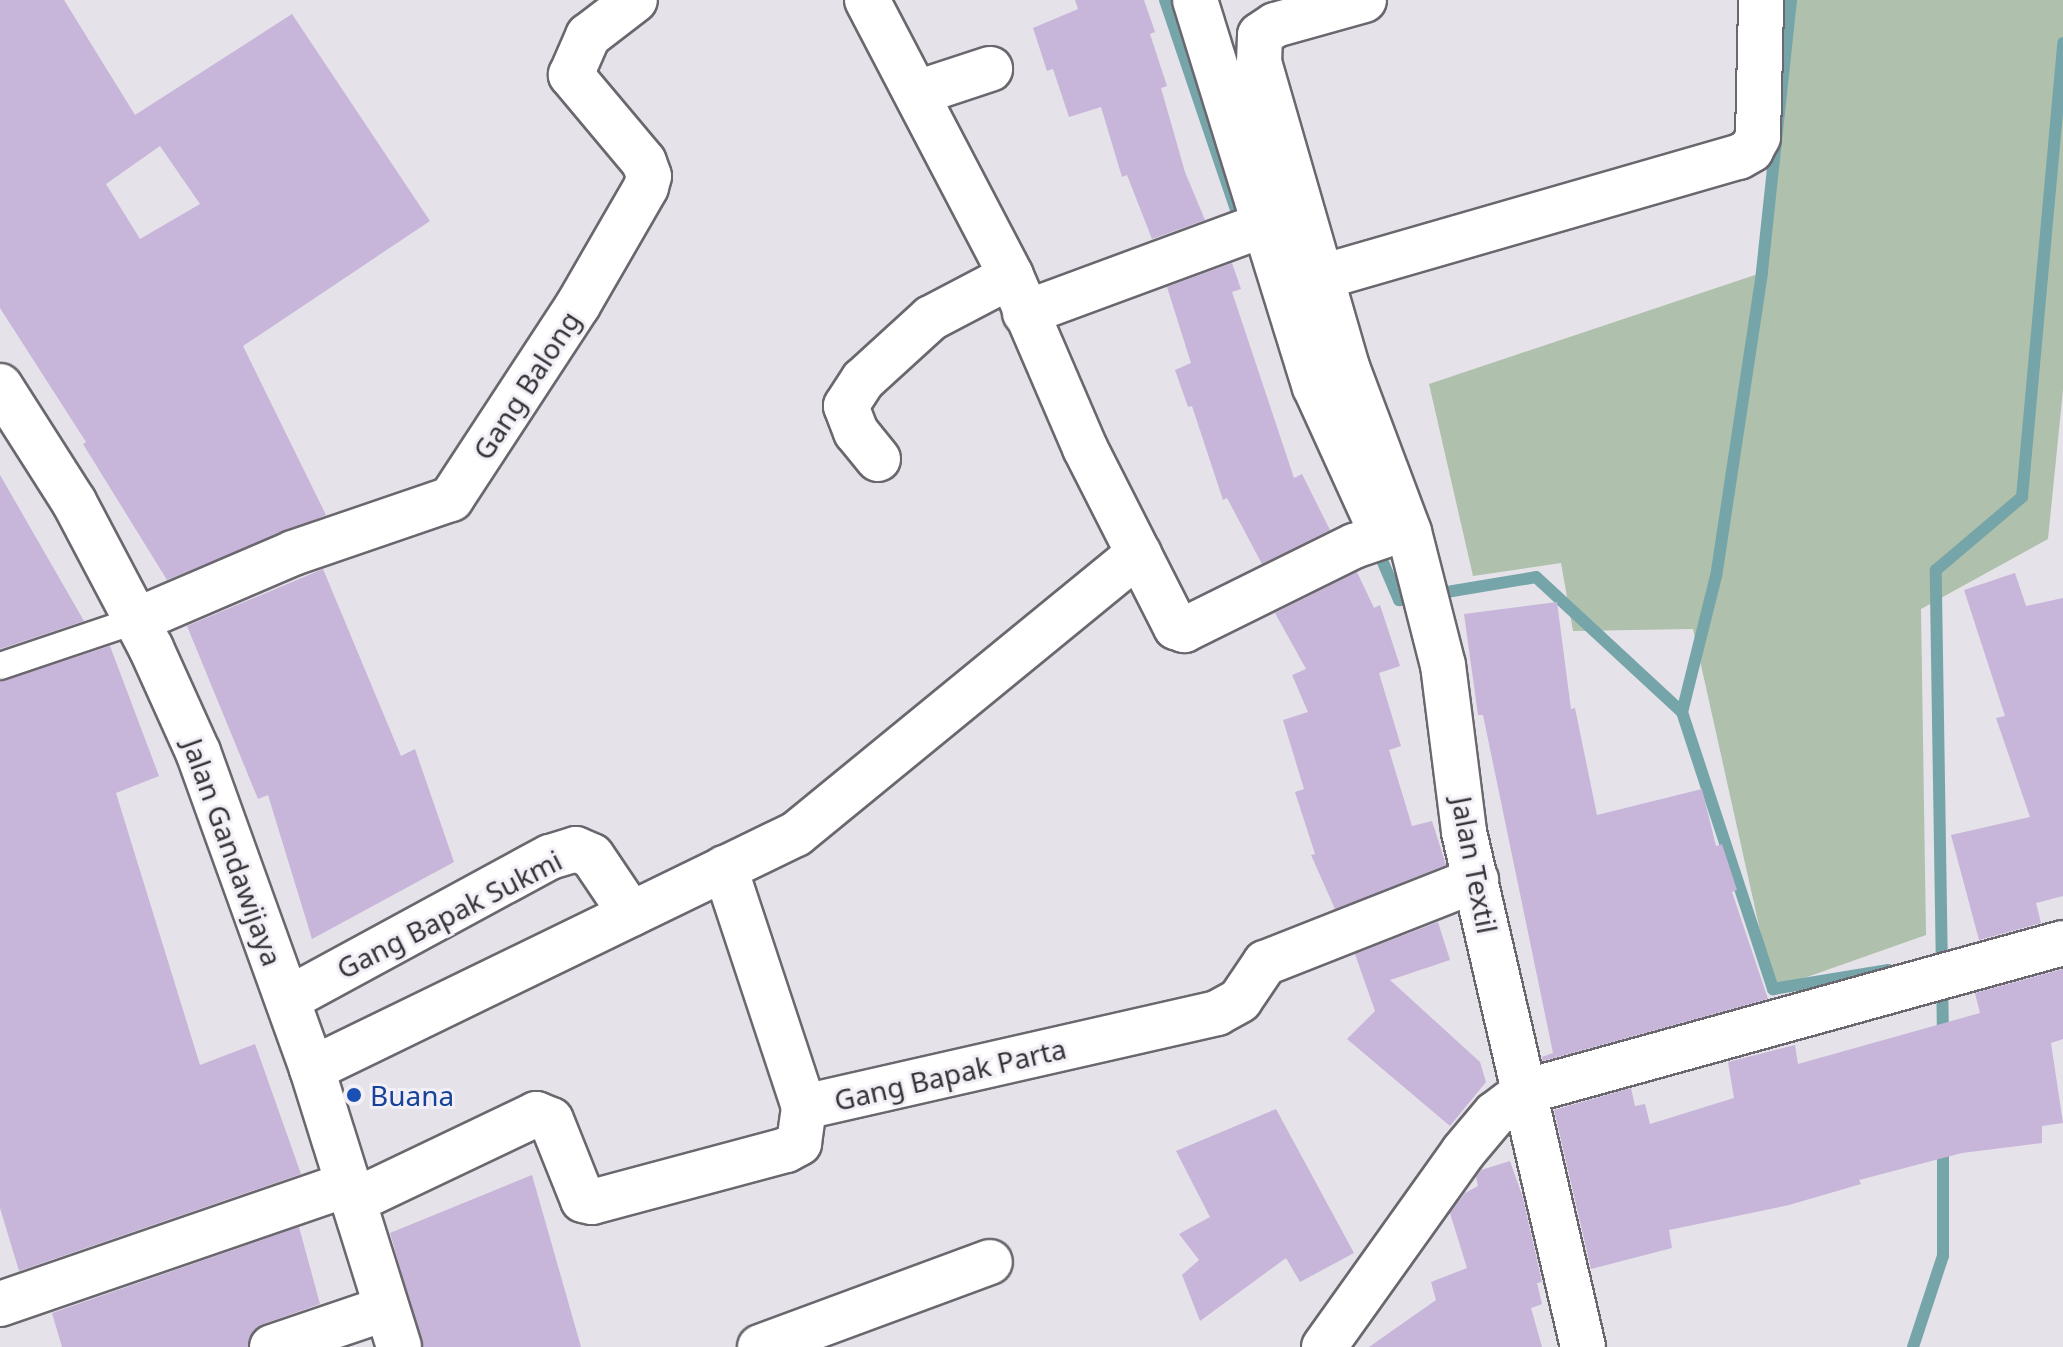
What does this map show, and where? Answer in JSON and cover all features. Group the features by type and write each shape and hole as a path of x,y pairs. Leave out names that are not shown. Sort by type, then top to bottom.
{"street":[{"name":"Gang Balong","path":"137,620 293,553 448,501 459,489 578,305 646,187 649,176 644,162 571,75 588,36 635,0"},
{"path":"867,0 1018,294 1085,448 1176,627 1184,630 1354,546 1383,536"},
{"path":"1195,0 1315,387 1413,605 1433,638"},
{"path":"1364,0 1275,25 1260,35 1259,62 1347,367 1409,532 1433,638"},
{"path":"1322,277 1739,157 1751,150 1758,137 1761,0"},
{"path":"917,93 990,69"},
{"path":"878,459 856,432 846,406 863,380 931,318 1265,224"},
{"name":"Jalan Gandawijaya","path":"0,386 74,502 137,620 198,752 312,1069 393,1328"},
{"path":"312,1069 796,834 1139,553"},
{"name":"Jalan Textil","path":"1433,638 1443,665 1464,832 1583,1347"},
{"name":"Gang Bapak Sukmi","path":"288,999 550,857 576,849 592,856 631,914"},
{"path":"725,868 804,1107"},
{"name":"Gang Bapak Parta","path":"351,1193 536,1114 551,1120 583,1200 604,1200 786,1150 802,1137 804,1107 1217,1013 1240,1000 1265,963 1476,880"},
{"path":"1324,1347 1463,1152 1495,1114 1524,1092 1884,990 1978,969 2063,943"},
{"path":"0,1304 351,1193"},
{"path":"760,1347 990,1262"},
{"path":"272,1347 393,1328"}],"lane":[{"path":"0,666 137,620"}],"green space":[{"path":"1791,0 2063,0 2063,390 2048,539 1921,609 1926,935 1773,989 1693,629 1573,631 1561,563 1473,576 1429,384 1761,273"}],"building":[{"path":"0,0 64,0 135,115 292,14 430,221 243,346 326,515 167,580 83,444 86,442 0,308","holes":["160,146 200,204 140,239 106,184"]},
{"path":"1075,0 1144,0 1155,32 1150,34 1167,86 1161,88 1185,172 1205,220 1152,239 1127,175 1122,177 1101,107 1069,117 1053,69 1047,71 1033,28 1078,9"},
{"path":"1232,263 1241,289 1232,292 1294,478 1302,474 1330,530 1262,564 1227,498 1223,500 1192,406 1188,407 1175,370 1191,363 1167,287"},
{"path":"0,475 84,621 0,649"},
{"path":"323,569 401,756 415,749 454,862 312,939 268,795 258,799 187,626"},
{"path":"1357,572 1374,608 1380,605 1400,666 1379,673 1401,746 1389,750 1412,826 1432,821 1446,865 1335,909 1311,855 1315,854 1295,792 1304,789 1283,720 1308,712 1292,675 1306,669 1275,613"},
{"path":"2015,573 2026,606 2063,598 2063,896 2036,903 2041,923 1979,940 1951,835 2030,817 1996,718 2005,716 1964,590"},
{"path":"1557,602 1571,709 1575,708 1597,815 1702,789 1716,846 1722,844 1737,890 1732,892 1768,999 1543,1061 1542,1057 1553,1053 1483,715 1478,715 1464,614"},
{"path":"110,646 159,776 116,793 200,1065 255,1044 301,1174 19,1271 0,1208 0,682"},
{"path":"1438,922 1450,960 1390,980 1480,1062 1486,1082 1450,1126 1347,1039 1375,1011 1355,954"},
{"path":"2063,969 2063,1039 2051,1043 2063,1123 2042,1126 2042,1143 1962,1153 1859,1180 1861,1184 1789,1205 1669,1230 1672,1248 1591,1269 1554,1110 1631,1088 1635,1106 1645,1104 1650,1124 1734,1098 1728,1062 1795,1045 1798,1064 1980,1013 1975,993"},
{"path":"1276,1109 1354,1253 1300,1282 1286,1258 1200,1321 1182,1275 1199,1260 1179,1234 1210,1217 1176,1151"},
{"path":"1510,1161 1523,1198 1542,1282 1537,1283 1542,1304 1531,1308 1542,1347 1369,1347 1436,1300 1431,1282 1467,1268 1450,1213 1465,1193 1478,1186 1476,1177 1481,1170"},
{"path":"532,1175 581,1347 423,1347 390,1233"},
{"path":"299,1227 320,1304 263,1324 253,1331 248,1347 62,1347 52,1313"}],"waterway":[{"path":"1165,0 1242,227"},
{"path":"1791,0 1762,273 1716,576 1682,712 1773,989 1888,970"},
{"path":"1943,1037 1936,570 2022,497 2063,43"},
{"path":"1376,546 1399,600 1536,577 1682,712"},
{"path":"1913,1347 1943,1256 1943,1143"}],"place":[{"name":"Buana","path":"354,1095"}]}
